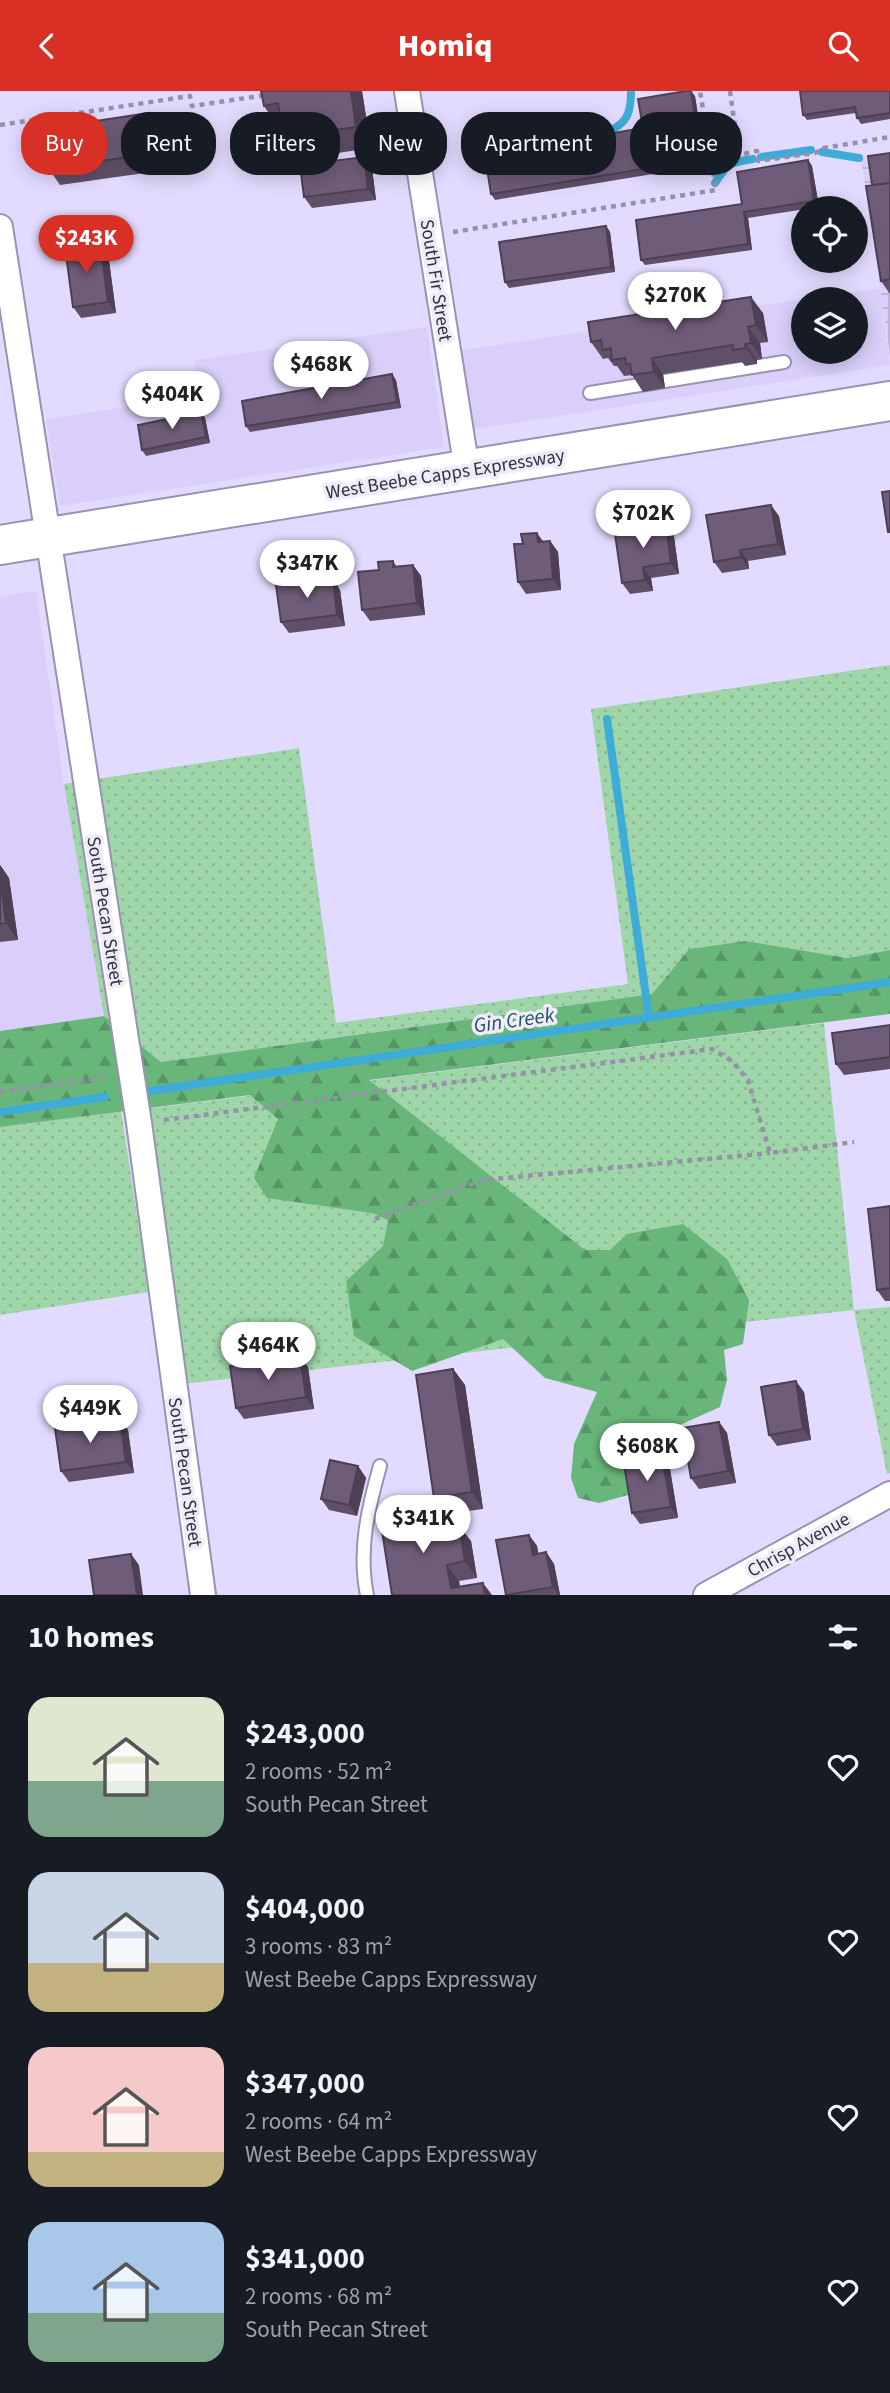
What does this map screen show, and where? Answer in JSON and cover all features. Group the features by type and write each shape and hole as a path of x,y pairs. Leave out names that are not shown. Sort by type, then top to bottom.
{"main road":[{"name":"West Beebe Capps Expressway","path":"0,545 890,401"}],"street":[{"name":"South Fir Street","path":"407,91 467,470"},
{"name":"South Pecan Street","path":"0,227 139,1123 203,1595"},
{"name":"Chrisp Avenue","path":"706,1595 890,1494"}],"lane":[{"path":"590,393 784,362"},
{"path":"367,1595 362,1573 368,1511 380,1466"}],"path":[{"path":"430,236 716,190 700,91"},
{"path":"730,91 739,155 757,151 758,161 815,153 824,148 890,137"},
{"path":"0,125 190,96 192,107 279,93"},
{"path":"139,1123 712,1049 732,1061 748,1080 770,1153"},
{"path":"0,1092 131,1074"},
{"path":"375,1219 483,1181 770,1153 854,1142"}],"shaded area":[{"path":"890,152 890,356 868,196 861,157"},
{"path":"880,288 890,365 469,430 456,351 791,301 791,364 868,364 868,290"},
{"path":"427,327 444,447 60,506 46,419 198,396 194,360"},
{"path":"36,591 64,784 104,1016 0,1031 0,596"}],"green space":[{"path":"890,665 890,950 847,958 746,941 689,949 652,994 161,1062 104,1016 64,784 299,748 336,1023 628,984 591,709"},
{"path":"746,941 847,958 890,950 890,1014 369,1080 585,1250 610,1250 627,1234 683,1224 727,1259 749,1300 743,1344 724,1350 727,1380 720,1407 662,1433 643,1448 628,1495 599,1503 578,1498 571,1478 574,1444 597,1392 545,1378 503,1339 412,1371 354,1336 346,1281 383,1246 388,1220 372,1213 267,1198 254,1178 278,1119 250,1095 0,1127 0,1031 104,1016 161,1062 652,994 689,949"},
{"path":"824,1023 854,1310 182,1384 144,1109"},
{"path":"121,1111 149,1292 0,1315 0,1127"},
{"path":"890,1307 890,1473 887,1474 854,1310"}],"building":[{"path":"261,91 351,91 354,127 340,129 340,112 279,112 278,103 264,106"},
{"path":"691,91 694,112 640,112 638,99"},
{"path":"800,91 890,91 890,113 857,118 855,107 803,115"},
{"path":"121,117 121,158 107,160 107,119"},
{"path":"630,130 630,171 616,173 616,133"},
{"path":"890,153 890,183 872,185 868,156"},
{"path":"354,158 354,175 366,175 368,189 304,197 301,175 340,175 340,160"},
{"path":"808,160 813,196 791,196 791,205 744,212 748,244 641,260 636,220 742,204 737,175 742,175 742,171"},
{"path":"488,175 606,175 491,194"},
{"path":"890,183 890,279 881,281 868,196 866,186"},
{"path":"606,226 611,267 505,282 499,242"},
{"path":"100,242 108,302 73,307 65,247"},
{"path":"751,297 756,325 748,327 751,343 745,344 746,348 733,350 733,345 652,358 654,372 632,375 630,364 626,364 625,358 612,360 611,348 603,350 601,340 591,342 588,322"},
{"path":"392,374 397,402 246,426 242,401"},
{"path":"201,412 206,437 142,450 138,425"},
{"path":"890,491 890,532 888,532 882,492"},
{"path":"771,505 778,544 740,550 741,557 714,562 706,515"},
{"path":"665,517 671,563 643,567 645,580 622,583 615,534 649,529 648,520"},
{"path":"537,533 538,542 550,541 553,579 518,582 514,544 523,544 521,534"},
{"path":"393,561 393,567 413,565 417,603 362,610 358,572 379,570 378,562"},
{"path":"333,578 337,615 281,622 276,585"},
{"path":"0,878 6,923 0,924"},
{"path":"890,1025 890,1057 836,1064 832,1033"},
{"path":"890,1206 890,1288 877,1290 868,1209"},
{"path":"300,1356 306,1397 236,1408 230,1366"},
{"path":"453,1369 472,1492 434,1498 416,1375"},
{"path":"796,1381 803,1429 769,1435 761,1387"},
{"path":"120,1419 126,1462 61,1471 55,1428"},
{"path":"719,1422 728,1471 691,1478 682,1428"},
{"path":"661,1452 671,1507 632,1513 623,1458"},
{"path":"330,1460 358,1466 349,1505 321,1499"},
{"path":"438,1508 441,1528 459,1525 465,1561 447,1565 451,1588 483,1583 485,1595 392,1595 380,1518"},
{"path":"529,1535 533,1555 546,1552 553,1587 506,1595 496,1540"},
{"path":"131,1554 137,1595 94,1595 89,1560"}],"waterway":[{"path":"616,127 629,112 631,91"},
{"path":"761,157 811,150"},
{"path":"822,152 859,158"},
{"path":"715,183 730,165 753,159"},
{"path":"607,719 649,1018"},
{"name":"Gin Creek","path":"143,1092 890,982"},
{"name":"Gin Creek","path":"0,1112 105,1097"}]}
